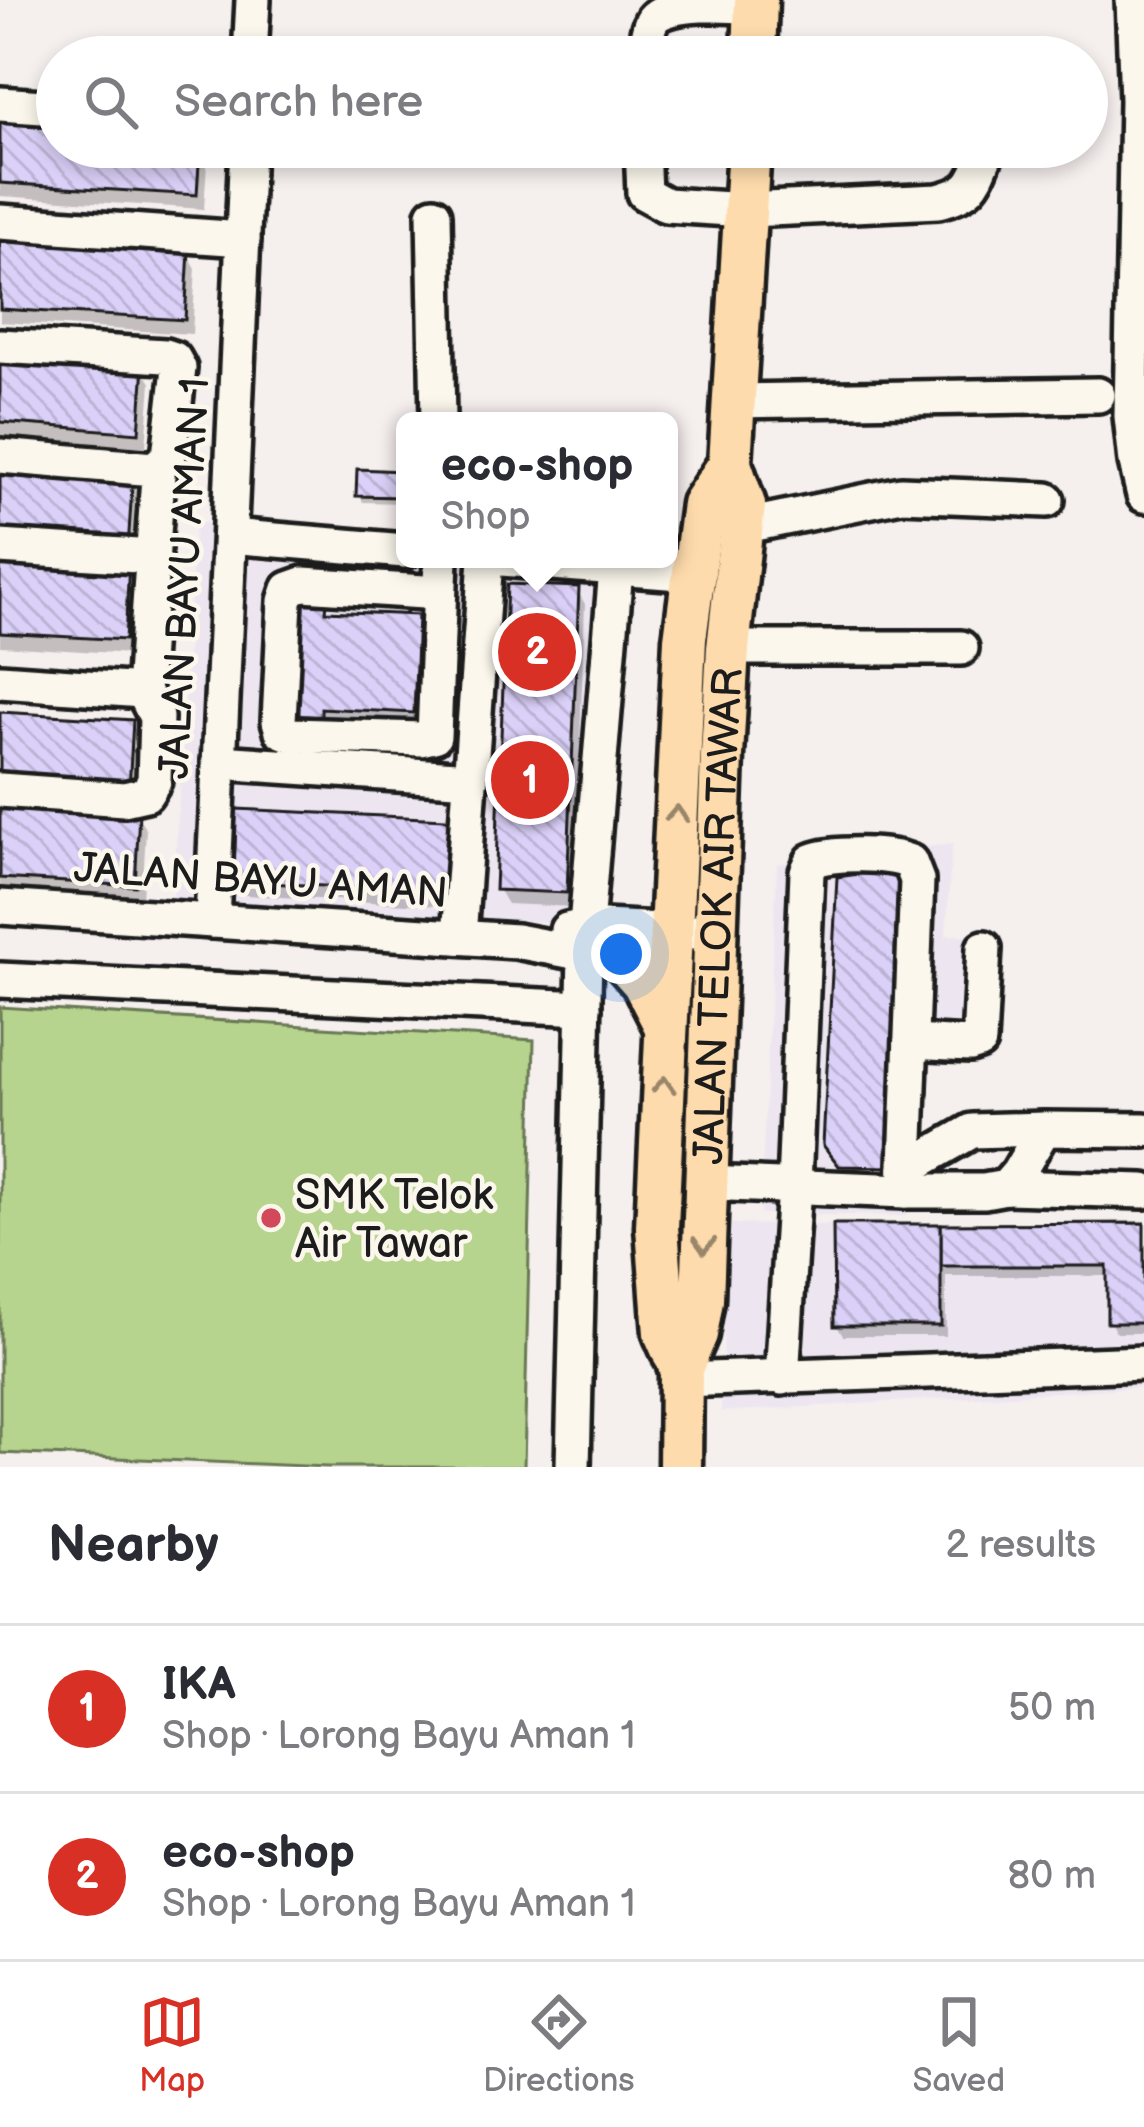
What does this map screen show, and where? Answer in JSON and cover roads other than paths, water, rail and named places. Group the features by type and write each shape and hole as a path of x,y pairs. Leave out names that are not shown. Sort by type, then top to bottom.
{"main road":[{"path":"755,36 756,4"},
{"name":"JALAN TELOK AIR TAWAR","path":"680,1467 682,1375 702,1300 728,648 743,505 730,464 748,168"},
{"name":"JALAN TELOK AIR TAWAR","path":"682,1375 665,1333 657,1227 685,639 703,504 730,464"},
{"path":"597,945 643,982 667,1028"}],"street":[{"path":"251,36 253,0"},
{"path":"1132,0 1140,246 1131,416 1144,495"},
{"path":"649,36 652,20 666,8 756,4"},
{"path":"0,104 36,107"},
{"name":"JALAN BAYU AMAN 1","path":"212,921 246,168"},
{"path":"643,168 644,193 666,205 746,210 938,201 964,194 980,168"},
{"path":"434,214 438,412"},
{"path":"0,222 243,239"},
{"path":"0,346 166,356 179,368 169,456 156,473 142,691 156,716 154,781 146,794 124,799 0,790"},
{"path":"734,401 1098,395"},
{"path":"0,456 156,473"},
{"path":"741,527 901,494 1047,500"},
{"path":"230,536 396,549"},
{"path":"0,547 153,557"},
{"path":"439,593 303,584 289,589 278,722 282,731 292,735 434,736 440,568"},
{"path":"459,938 485,568"},
{"path":"605,568 693,574"},
{"path":"573,1467 584,1009 597,945 616,569"},
{"path":"728,648 961,648"},
{"path":"0,681 142,691"},
{"path":"219,762 471,779"},
{"path":"782,1378 807,872 812,861 824,856 898,857 910,862 917,880 906,1180"},
{"name":"JALAN BAYU AMAN","path":"0,908 459,938 714,947"},
{"path":"911,1042 970,1046 979,1042 984,948"},
{"path":"0,980 584,1009"},
{"path":"1006,1187 1044,1129"},
{"path":"906,1180 972,1131 1144,1130"},
{"path":"705,1183 794,1186 906,1180 984,1191 1006,1187 1144,1191"},
{"path":"682,1375 782,1378 1144,1363"}],"place":[{"name":"eco-shop","path":"537,652"},
{"name":"IKA","path":"530,780"},
{"name":"SMK Telok Air Tawar","path":"271,1218"}]}
